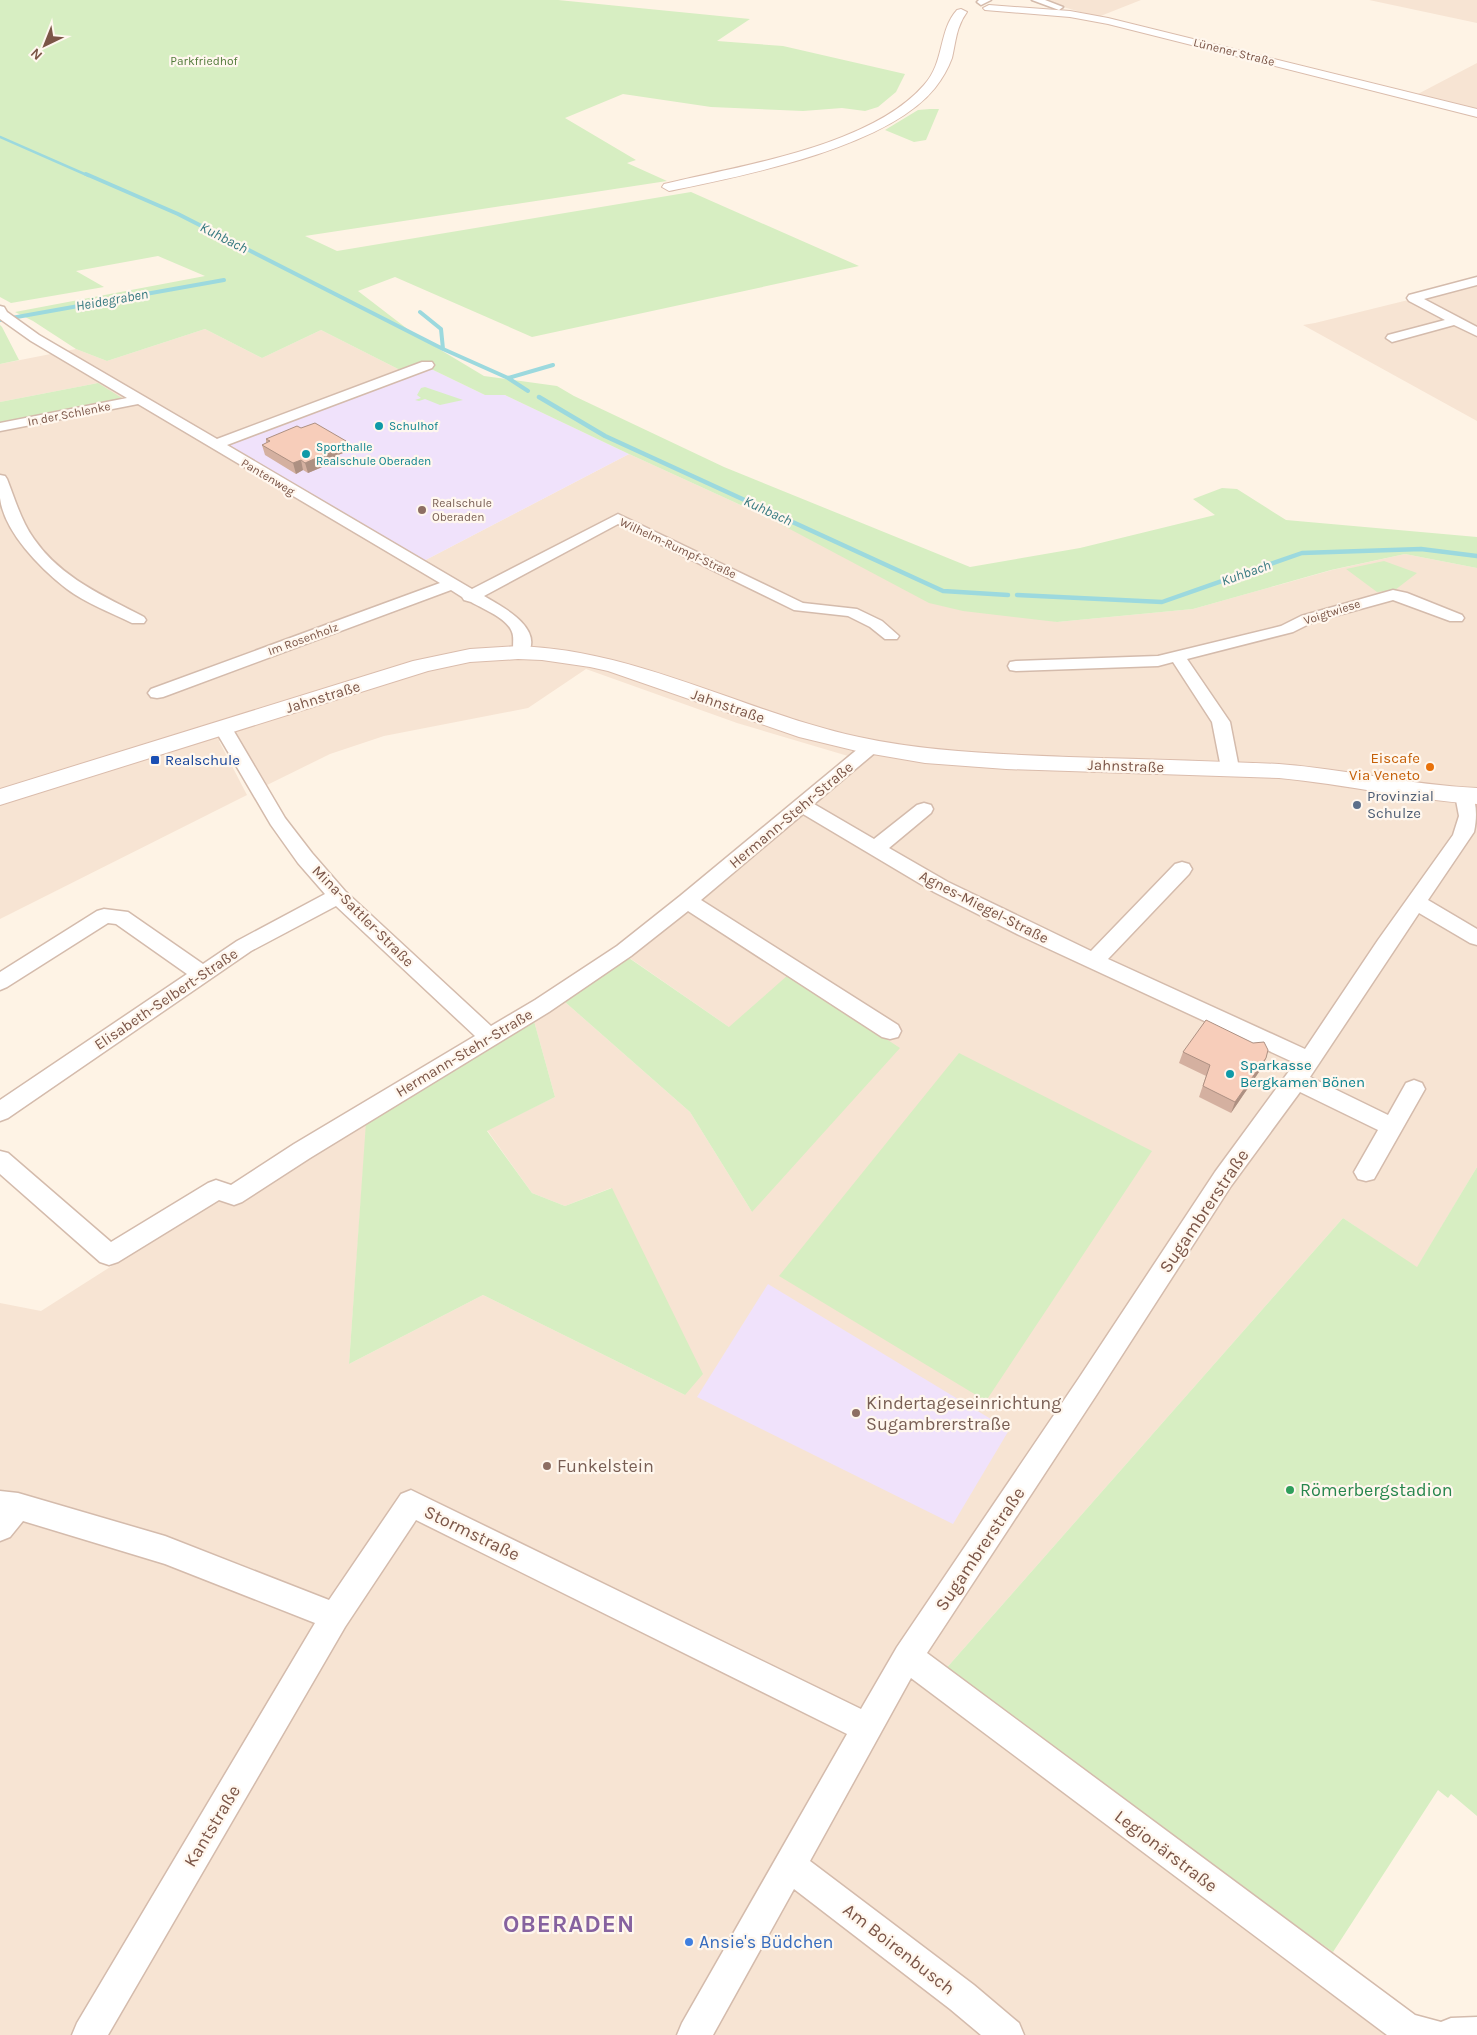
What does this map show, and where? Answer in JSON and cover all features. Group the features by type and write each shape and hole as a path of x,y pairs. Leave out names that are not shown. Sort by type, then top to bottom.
{"main road":[{"path":"669,187 741,172 786,160 852,136 894,115 919,97 939,73 946,58 955,10 979,12 986,3 968,0"},
{"name":"Lünener Straße","path":"986,3 1108,21 1477,113"},
{"name":"Jahnstraße","path":"0,797 421,666 471,655 522,651 568,655 615,666 807,732 872,747 925,756 1006,762 1230,768 1324,775 1439,794 1471,795"}],"street":[{"path":"1036,0 1059,7"},
{"path":"1477,281 1413,298 1477,332"},
{"name":"Pantenweg","path":"6,316 35,338 515,622 521,630 523,639 522,651"},
{"path":"1392,338 1455,321"},
{"path":"214,445 427,365"},
{"name":"In der Schlenke","path":"0,427 139,400"},
{"path":"0,479 15,520 27,541 42,559 74,587 138,620"},
{"name":"Wilhelm-Rumpf-Straße","path":"470,596 618,518 800,607 851,612 876,624 891,636"},
{"name":"Im Rosenholz","path":"157,693 450,585"},
{"name":"Voigtwiese","path":"1016,666 1158,661 1287,629 1307,619 1392,595 1401,596 1456,618"},
{"path":"1178,657 1222,722 1230,768"},
{"name":"Mina-Sattler-Straße","path":"223,728 278,821 305,858 338,896 490,1037"},
{"name":"Hermann-Stehr-Straße","path":"0,1160 109,1255 216,1190 234,1195 302,1151 542,1006 610,961 687,901 872,747"},
{"name":"Sugambrerstraße","path":"694,2035 907,1657 1066,1420 1223,1179 1302,1070 1467,828 1471,795"},
{"name":"Agnes-Miegel-Straße","path":"802,805 950,891 1094,961 1195,1007 1302,1070"},
{"path":"876,848 924,809"},
{"path":"1094,961 1182,869"},
{"name":"Elisabeth-Selbert-Straße","path":"0,1112 244,946 338,896"},
{"path":"687,901 890,1032"},
{"path":"1416,902 1477,938"},
{"path":"0,982 104,916 122,917 202,974"},
{"path":"1302,1070 1392,1127"},
{"path":"1366,1172 1414,1089"},
{"name":"Stormstraße","path":"335,1617 411,1503 866,1728"},
{"path":"0,1528 9,1505 165,1550 335,1617"},
{"name":"Kantstraße","path":"89,2035 335,1617"},
{"name":"Legionärstraße","path":"907,1657 1408,2030 1431,2035"},
{"name":"Am Boirenbusch","path":"789,1865 962,1997 1007,2035"},
{"path":"1451,2035 1477,2034"}],"shaded area":[{"path":"1039,0 1141,0 1098,17"},
{"path":"1369,0 1477,0 1477,23"},
{"path":"1477,63 1477,110 1416,95"},
{"path":"1477,283 1477,421 1303,325 1315,323"},
{"path":"205,329 262,358 321,330 408,374 416,565 629,454 769,518 1057,622 1193,609 1332,570 1405,554 1477,568 1477,1167 1417,1268 1343,1218 943,1672 1333,1952 1320,1978 1393,2035 0,2035 0,1303 41,1311 368,1103 349,1364 483,1295 685,1395 611,1188 565,1206 532,1193 487,1130 555,1097 534,1021 565,1002 690,1112 752,1212 729,1027 618,950 848,756 737,723 586,669 528,708 384,736 330,754 265,786 233,737 219,741 247,795 0,919 0,424 98,383 0,402 0,364 76,349 107,361"},
{"name":"Realschule Oberaden","path":"427,367 485,395 505,395 629,454 416,565 215,446"},
{"name":"Kindertageseinrichtung Sugambrerstraße","path":"768,1284 1009,1430 953,1524 697,1397"}],"green space":[{"name":"Parkfriedhof","path":"0,0 558,0 750,19 717,41 783,46 905,74 896,92 878,107 865,111 842,108 803,111 711,107 623,94 565,118 636,160 627,163 667,181 305,236 337,251 691,192 859,266 532,337 395,277 358,291 414,334 484,376 557,386 574,396 724,467 970,567 1080,548 1215,515 1193,499 1222,488 1237,489 1286,520 1477,537 1477,568 1405,554 1331,570 1193,609 1057,622 963,611 929,603 769,518 505,395 485,395 427,367 408,374 321,330 262,358 205,329 107,361 76,349 33,321 15,312 205,276 158,256 76,271 104,287 11,303 0,297"},
{"path":"939,109 926,140 914,142 885,130 918,110"},
{"path":"0,325 2,327 19,360 0,364"},
{"path":"98,383 125,400 0,424 0,402"},
{"path":"425,387 463,400 440,405 425,399 415,400 421,398 417,395 421,388"},
{"path":"1384,561 1417,573 1395,590 1377,592 1346,569"},
{"path":"629,958 729,1027 788,975 900,1048 752,1212 690,1112 565,1002"},
{"path":"534,1021 555,1097 487,1131 532,1193 565,1206 612,1188 703,1374 685,1395 483,1295 349,1364 366,1122"},
{"path":"959,1053 1152,1151 986,1401 779,1276"},
{"name":"Römerbergstadion","path":"1477,1167 1477,1816 1451,1794 1448,1798 1438,1790 1333,1952 943,1672 1343,1218 1417,1267"}],"building":[{"name":"Sporthalle Realschule Oberaden","path":"315,423 346,441 332,446 337,449 305,463 301,460 293,463 262,445 270,441 266,439 297,426 301,428"},
{"name":"Sparkasse Bergkamen Bönen","path":"1206,1020 1253,1043 1264,1042 1268,1050 1266,1058 1235,1102 1203,1086 1210,1065 1183,1052"}],"waterway":[{"name":"Kuhbach","path":"0,137 89,176"},
{"name":"Kuhbach","path":"86,174 178,214 443,349"},
{"name":"Heidegraben","path":"0,320 224,280"},
{"name":"Kuhbach","path":"420,312 441,329 443,349"},
{"name":"Kuhbach","path":"443,349 508,378"},
{"name":"Kuhbach","path":"508,378 553,365"},
{"name":"Kuhbach","path":"508,378 528,391"},
{"name":"Kuhbach","path":"539,397 605,436 943,591 1008,595"},
{"name":"Kuhbach","path":"1017,595 1162,602 1302,553 1421,549 1477,556"}],"place":[{"name":"Schulhof","path":"379,426"},
{"name":"Sporthalle Realschule Oberaden","path":"306,454"},
{"name":"Realschule Oberaden","path":"422,510"},
{"name":"Realschule","path":"155,760"},
{"name":"Eiscafe Via Veneto","path":"1430,767"},
{"name":"Provinzial Schulze","path":"1357,805"},
{"name":"Sparkasse Bergkamen Bönen","path":"1230,1074"},
{"name":"Kindertageseinrichtung Sugambrerstraße","path":"856,1413"},
{"name":"Funkelstein","path":"547,1466"},
{"name":"Römerbergstadion","path":"1290,1490"},
{"name":"Ansie's Büdchen","path":"689,1942"}],"district":[{"name":"OBERADEN","path":"569,1924"}]}
